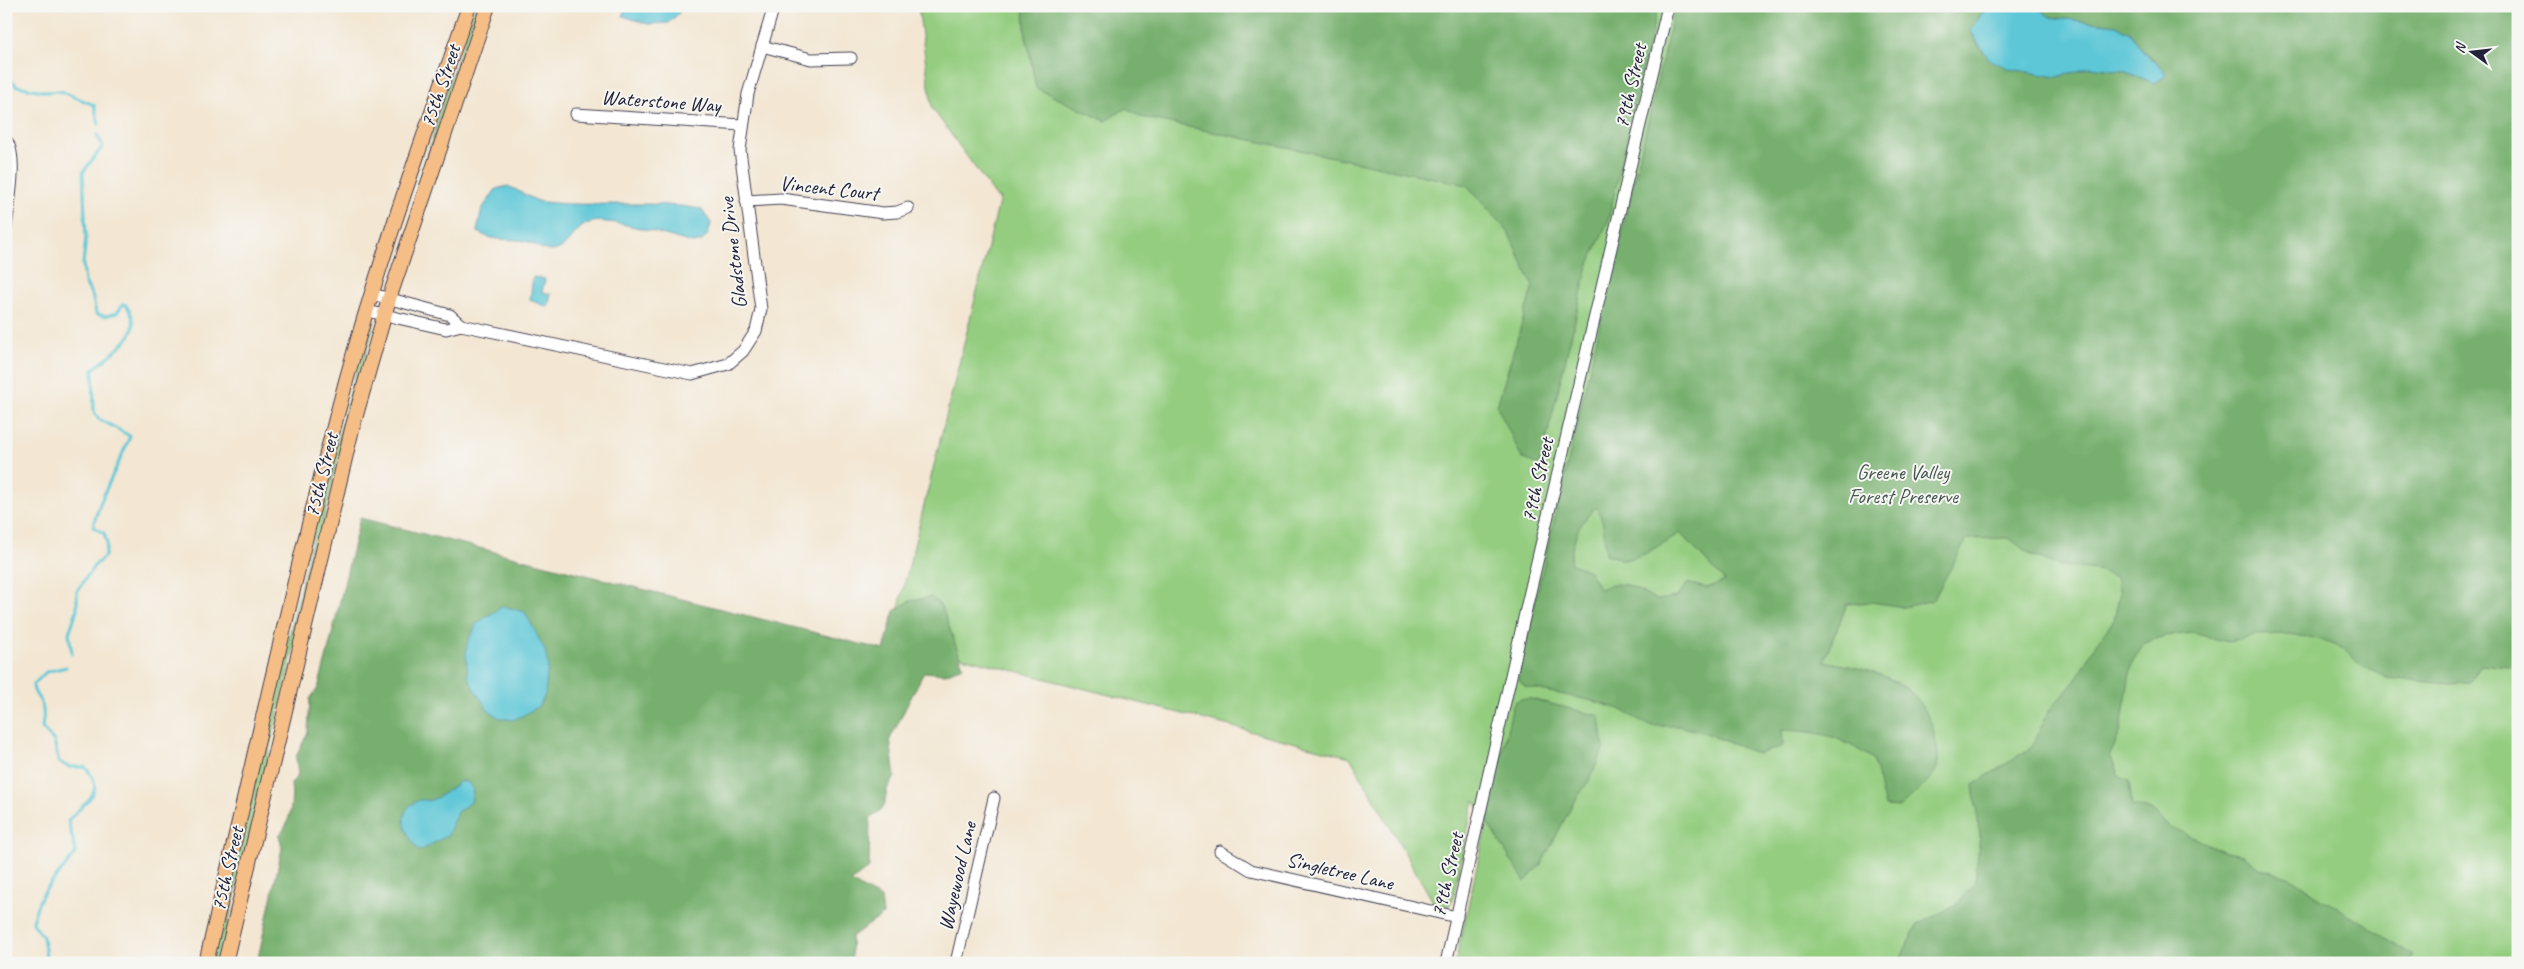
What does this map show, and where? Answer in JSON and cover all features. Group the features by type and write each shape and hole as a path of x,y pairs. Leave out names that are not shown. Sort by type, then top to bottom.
{"main road":[{"name":"75th Street","path":"206,963 326,458 372,294 469,6"},
{"name":"75th Street","path":"225,963 340,479 384,316 488,6"}],"street":[{"name":"Gladstone Drive","path":"367,311 446,329 461,325 692,374 728,364 752,340 761,309 740,150 748,94 774,6"},
{"name":"79th Street","path":"1446,963 1529,596 1668,6"},
{"path":"762,46 811,58 851,58"},
{"name":"Waterstone Way","path":"576,114 742,126"},
{"path":"6,228 12,165 7,140"},
{"name":"Vincent Court","path":"746,202 781,199 883,213 896,212 908,208"},
{"name":"Gladstone Drive","path":"372,294 450,315 461,325"},
{"name":"Wayewood Lane","path":"956,963 994,798"},
{"name":"Singletree Lane","path":"1220,851 1252,870 1457,918"}],"green space":[{"path":"476,6 482,6 421,180 443,101"},
{"name":"Greene Valley Forest Preserve","path":"918,6 2518,6 2518,963 1455,963 1487,822 1474,801 1452,901 1448,907 1436,907 1350,757 891,639 1000,198 997,198 932,108"},
{"path":"1024,6 1658,6 1608,221 1588,266 1540,466 1522,458 1497,406 1533,286 1508,232 1467,185 1141,117 1126,108 1105,121 1036,88 1025,30"},
{"path":"1675,6 1992,6 1981,14 1971,32 1981,50 2010,69 2057,77 2091,67 2124,71 2154,83 2165,73 2158,63 2145,54 2130,33 2115,25 2050,17 2036,6 2435,6 2438,9 2444,6 2518,6 2518,668 2481,664 2469,683 2449,684 2387,678 2358,664 2344,649 2318,639 2289,634 2255,635 2228,642 2193,633 2164,636 2145,643 2132,662 2120,733 2110,755 2118,774 2129,782 2132,805 2152,810 2171,827 2225,852 2244,855 2259,868 2291,878 2413,956 2408,963 1903,963 1901,957 1917,925 1956,905 1975,882 1980,835 1973,785 2032,747 2048,712 2075,681 2096,644 2114,620 2120,593 2116,578 2098,570 2061,566 2031,555 2009,538 1967,539 1933,600 1904,607 1871,602 1847,604 1824,661 1878,674 1908,690 1920,702 1929,718 1935,738 1938,759 1935,772 1900,807 1885,806 1873,759 1830,736 1782,730 1783,746 1758,754 1705,733 1679,726 1650,726 1622,710 1593,701 1526,687 1520,682 1518,674","holes":["1597,507 1603,523 1606,554 1625,560 1645,554 1680,533 1725,581 1706,588 1688,583 1677,597 1657,600 1628,585 1612,584 1600,589 1589,571 1570,563 1573,546 1581,525"]},
{"path":"375,320 330,493 219,963 212,963 321,502 366,334"},
{"path":"360,518 884,650 894,611 910,601 931,597 942,607 963,666 946,674 924,672 890,739 895,777 887,789 884,807 870,819 869,868 851,882 881,898 883,915 851,937 852,963 257,963 282,848 279,835 289,818 292,796 291,784 298,775 296,757 308,732 310,699 318,688"},
{"path":"1521,699 1531,699 1600,716 1604,748 1590,779 1572,805 1542,863 1525,882 1487,822 1512,709 1515,702"}],"water":[{"path":"625,6 678,6 679,13 669,23 648,24 623,16"},
{"path":"1992,6 2036,6 2050,17 2116,25 2130,33 2149,59 2158,63 2165,73 2165,77 2154,83 2124,71 2091,67 2057,77 2010,69 1989,59 1971,32 1981,14"},
{"path":"508,186 543,202 563,204 642,204 701,209 711,223 708,234 702,241 693,243 628,225 592,222 582,227 562,247 549,251 528,242 488,237 477,231 482,209 496,189"},
{"path":"533,277 545,279 542,292 551,294 548,307 530,300"},
{"path":"503,606 525,612 545,650 548,665 545,695 539,706 513,720 500,718 488,710 468,677 467,643 477,623"},
{"path":"461,781 469,783 473,790 471,802 457,812 448,835 422,850 418,850 406,830 404,817 406,810 419,800 435,799"}],"waterway":[{"path":"6,75 17,86 48,92 60,91 94,105 99,124"},
{"path":"72,654 69,633 77,610 77,591 94,566 105,556 107,544 104,533 93,527 96,515 130,436 99,419 94,412 93,369 126,341 130,336 133,324 130,311 123,304 117,313 105,316 96,314 93,298 85,282 83,264 86,237 83,172 103,146 97,135"},
{"path":"39,963 46,956 43,937 33,923 39,901 76,852 68,821 91,797 95,784 85,767 69,767 59,762 54,741 42,728 43,709 33,685 46,672 66,667"}]}
